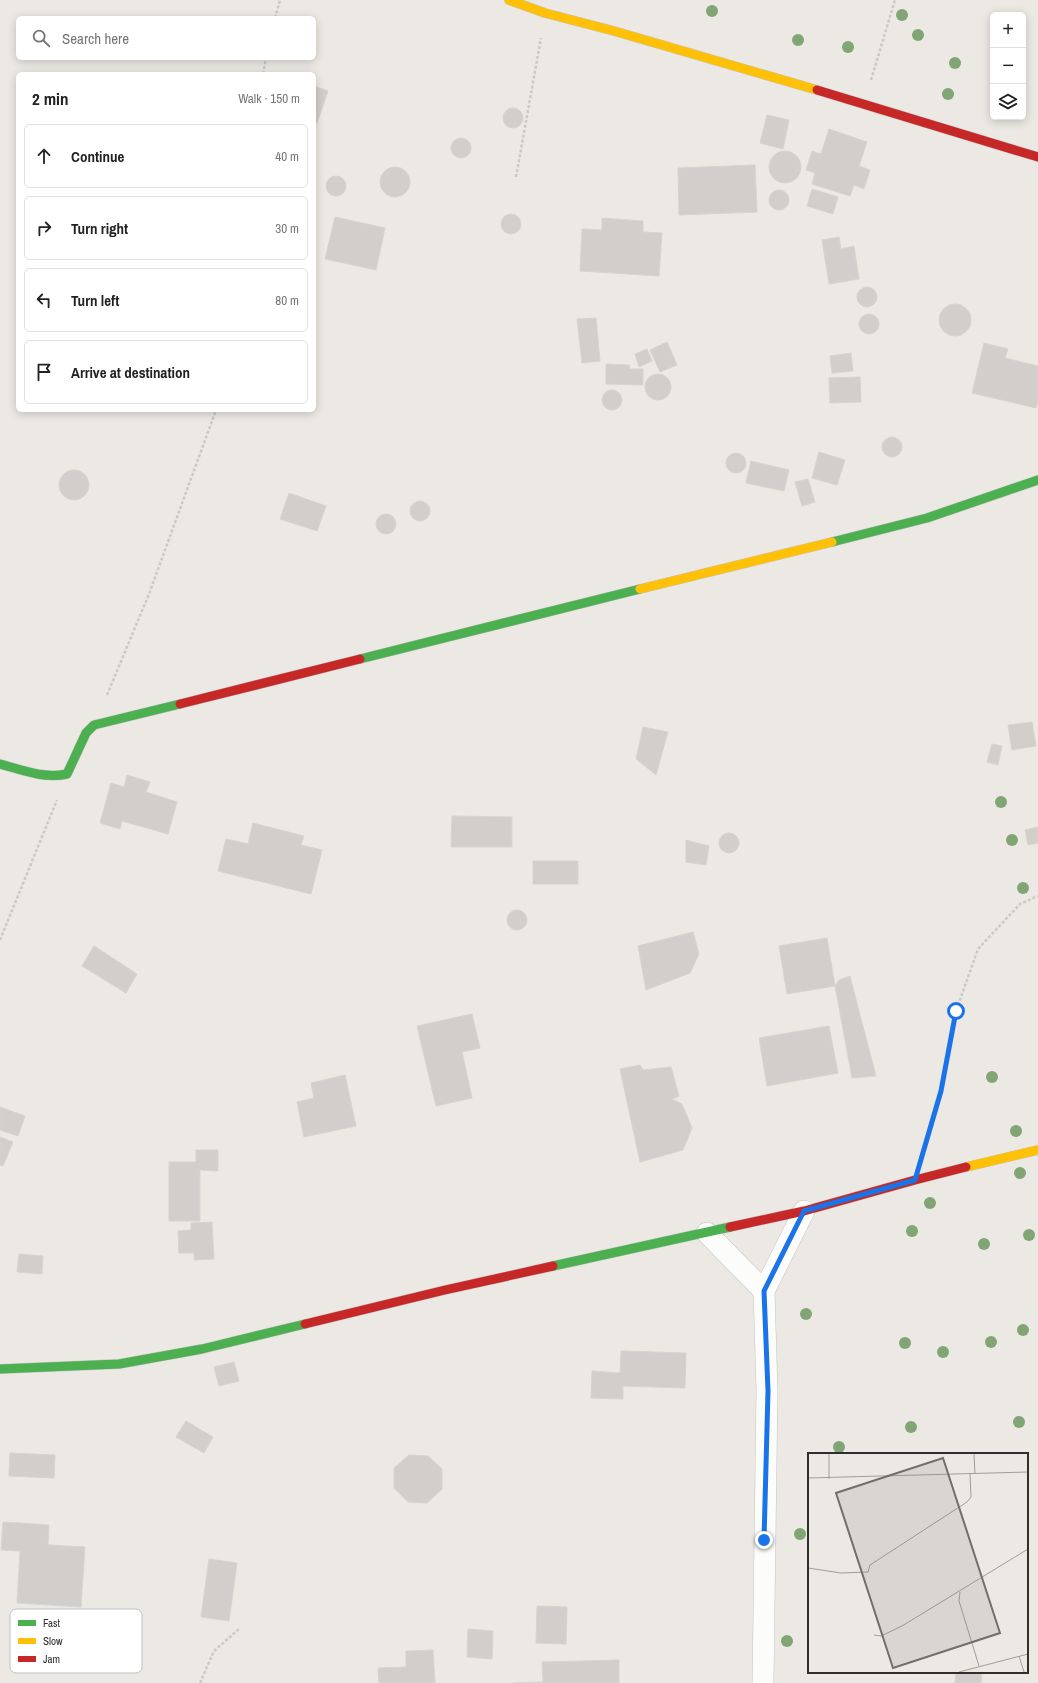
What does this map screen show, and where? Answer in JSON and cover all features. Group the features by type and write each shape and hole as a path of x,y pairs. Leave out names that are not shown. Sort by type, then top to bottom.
{"street":[{"path":"509,0 545,13 614,31 864,103 1038,157"},
{"path":"0,764 54,776 67,774 86,733 94,725 927,518 1038,480"},
{"path":"0,1369 119,1364 202,1349 445,1290 804,1211 915,1180 1038,1150"},
{"path":"763,1683 768,1391 764,1291 804,1211"},
{"path":"708,1233 764,1291"}],"path":[{"path":"276,16 280,0"},
{"path":"864,103 895,0"},
{"path":"516,177 545,13"},
{"path":"263,72 266,60"},
{"path":"94,725 149,594 215,412"},
{"path":"0,940 43,837 67,774"},
{"path":"915,1180 941,1091 956,1011 978,949 1020,904 1038,896"},
{"path":"200,1683 214,1651 240,1628"}],"building":[{"path":"316,87 328,91 316,123"},
{"path":"513,108 520,111 523,118 520,125 513,128 506,125 503,118 506,111"},
{"path":"767,115 789,120 783,149 760,143"},
{"path":"829,129 867,142 859,166 870,170 864,189 854,185 850,196 812,184 815,173 806,170 812,151 821,154"},
{"path":"461,138 468,141 471,148 468,155 461,158 454,155 451,148 454,141"},
{"path":"782,151 788,151 798,158 801,167 800,173 794,180 788,183 782,183 772,176 769,170 769,164 776,154"},
{"path":"755,165 757,212 679,215 678,168"},
{"path":"395,167 401,168 409,176 409,188 401,196 395,197 389,196 381,188 380,182 381,176 389,168"},
{"path":"336,176 343,179 346,186 343,193 336,196 329,193 326,186 329,179"},
{"path":"812,189 838,197 833,214 807,206"},
{"path":"779,190 786,193 789,200 786,207 779,210 772,207 769,200 772,193"},
{"path":"511,214 518,217 521,224 518,231 511,234 504,231 501,224 504,217"},
{"path":"335,217 385,228 376,270 325,259"},
{"path":"602,218 643,221 643,232 662,233 659,276 580,271 582,229 602,230"},
{"path":"839,237 841,249 854,246 859,279 829,284 822,240"},
{"path":"867,287 874,290 877,297 874,304 867,307 860,304 857,297 860,290"},
{"path":"952,304 958,304 968,311 971,320 970,326 964,333 958,336 952,336 942,329 939,323 939,317 946,307"},
{"path":"869,314 876,317 879,324 876,331 869,334 862,331 859,324 862,317"},
{"path":"596,318 600,361 582,363 577,319"},
{"path":"667,342 677,365 660,372 650,350"},
{"path":"984,343 1008,349 1005,358 1038,366 1038,401 1036,408 972,393"},
{"path":"647,349 652,361 639,367 635,354"},
{"path":"851,353 853,371 832,373 830,356"},
{"path":"606,364 630,365 629,369 643,369 643,385 606,384"},
{"path":"658,374 667,378 671,387 667,396 658,400 649,396 645,387 649,378"},
{"path":"860,377 861,402 830,403 829,378"},
{"path":"612,390 619,393 622,400 619,407 612,410 605,407 602,400 605,393"},
{"path":"892,437 899,440 902,447 899,454 892,457 885,454 882,447 885,440"},
{"path":"819,452 845,460 837,485 812,478"},
{"path":"736,453 743,456 746,463 743,470 736,473 729,470 726,463 729,456"},
{"path":"751,461 789,470 784,491 746,483"},
{"path":"74,470 80,471 88,479 88,491 80,499 74,500 68,499 60,491 59,485 60,479 68,471"},
{"path":"808,479 815,502 802,506 795,482"},
{"path":"289,493 326,506 317,531 280,519"},
{"path":"420,501 427,504 430,511 427,518 420,521 413,518 410,511 413,504"},
{"path":"386,514 393,517 396,524 393,531 386,534 379,531 376,524 379,517"},
{"path":"1032,722 1036,746 1012,750 1008,725"},
{"path":"643,727 668,732 656,775 636,759"},
{"path":"992,744 1002,746 998,765 987,762"},
{"path":"127,775 150,782 146,792 177,802 168,834 122,821 120,829 100,823 111,783 124,787"},
{"path":"452,816 512,817 512,847 451,847"},
{"path":"253,823 304,836 301,845 322,850 311,894 218,871 226,839 248,844"},
{"path":"1038,827 1038,843 1028,845 1025,830"},
{"path":"729,833 736,836 739,843 736,850 729,853 722,850 719,843 722,836"},
{"path":"686,840 709,846 706,865 686,862"},
{"path":"533,861 578,861 578,884 533,884"},
{"path":"517,910 524,913 527,920 524,927 517,930 510,927 507,920 510,913"},
{"path":"693,932 699,954 690,973 646,990 638,946"},
{"path":"827,938 835,986 787,994 779,946"},
{"path":"94,946 137,974 126,993 82,966"},
{"path":"850,976 876,1076 852,1078 835,986 839,980"},
{"path":"472,1014 480,1048 462,1052 472,1098 436,1106 417,1026"},
{"path":"829,1026 838,1073 767,1086 759,1038"},
{"path":"640,1065 643,1070 671,1067 679,1096 672,1099 682,1104 692,1128 683,1150 640,1162 620,1069"},
{"path":"345,1075 356,1126 304,1137 297,1102 314,1098 311,1083"},
{"path":"0,1107 25,1116 18,1136 0,1130"},
{"path":"0,1137 13,1142 3,1166 0,1165"},
{"path":"196,1150 218,1150 218,1171 200,1170 200,1221 169,1221 169,1162 196,1162"},
{"path":"212,1222 214,1259 194,1260 194,1253 179,1253 178,1231 191,1230 191,1223"},
{"path":"19,1254 43,1256 42,1274 17,1272"},
{"path":"621,1351 686,1353 685,1388 623,1386 623,1399 591,1398 592,1371 620,1373"},
{"path":"234,1362 239,1381 219,1386 214,1367"},
{"path":"186,1421 213,1437 204,1453 176,1437"},
{"path":"10,1453 55,1455 54,1478 9,1476"},
{"path":"409,1455 428,1456 442,1469 442,1489 427,1503 408,1502 394,1488 394,1468"},
{"path":"3,1522 49,1525 48,1545 85,1547 81,1607 17,1603 20,1551 1,1550"},
{"path":"209,1559 237,1563 229,1621 201,1617"},
{"path":"537,1606 567,1607 566,1644 536,1643"},
{"path":"468,1629 493,1631 492,1659 467,1657"},
{"path":"433,1650 435,1683 379,1683 378,1668 406,1667 406,1651"},
{"path":"619,1660 619,1683 513,1683 543,1682 542,1662"},
{"path":"956,1673 982,1673 981,1683 955,1683"}],"traffic: fast":[{"path":"832,542 927,518 1038,480"},
{"path":"360,659 640,589"},
{"path":"0,764 41,775 67,774 86,733 94,725 180,704"},
{"path":"553,1266 730,1227"},
{"path":"0,1369 119,1364 202,1349 305,1324"}],"traffic: slow":[{"path":"509,0 545,13 614,31 817,90"},
{"path":"640,589 832,542"},
{"path":"966,1167 1038,1150"}],"traffic: jam":[{"path":"817,90 1038,157"},
{"path":"180,704 360,659"},
{"path":"730,1227 804,1211 966,1167"},
{"path":"305,1324 445,1290 553,1266"}],"route":[{"path":"764,1540 768,1391 764,1291 804,1211 915,1180 941,1091 956,1011"}]}
